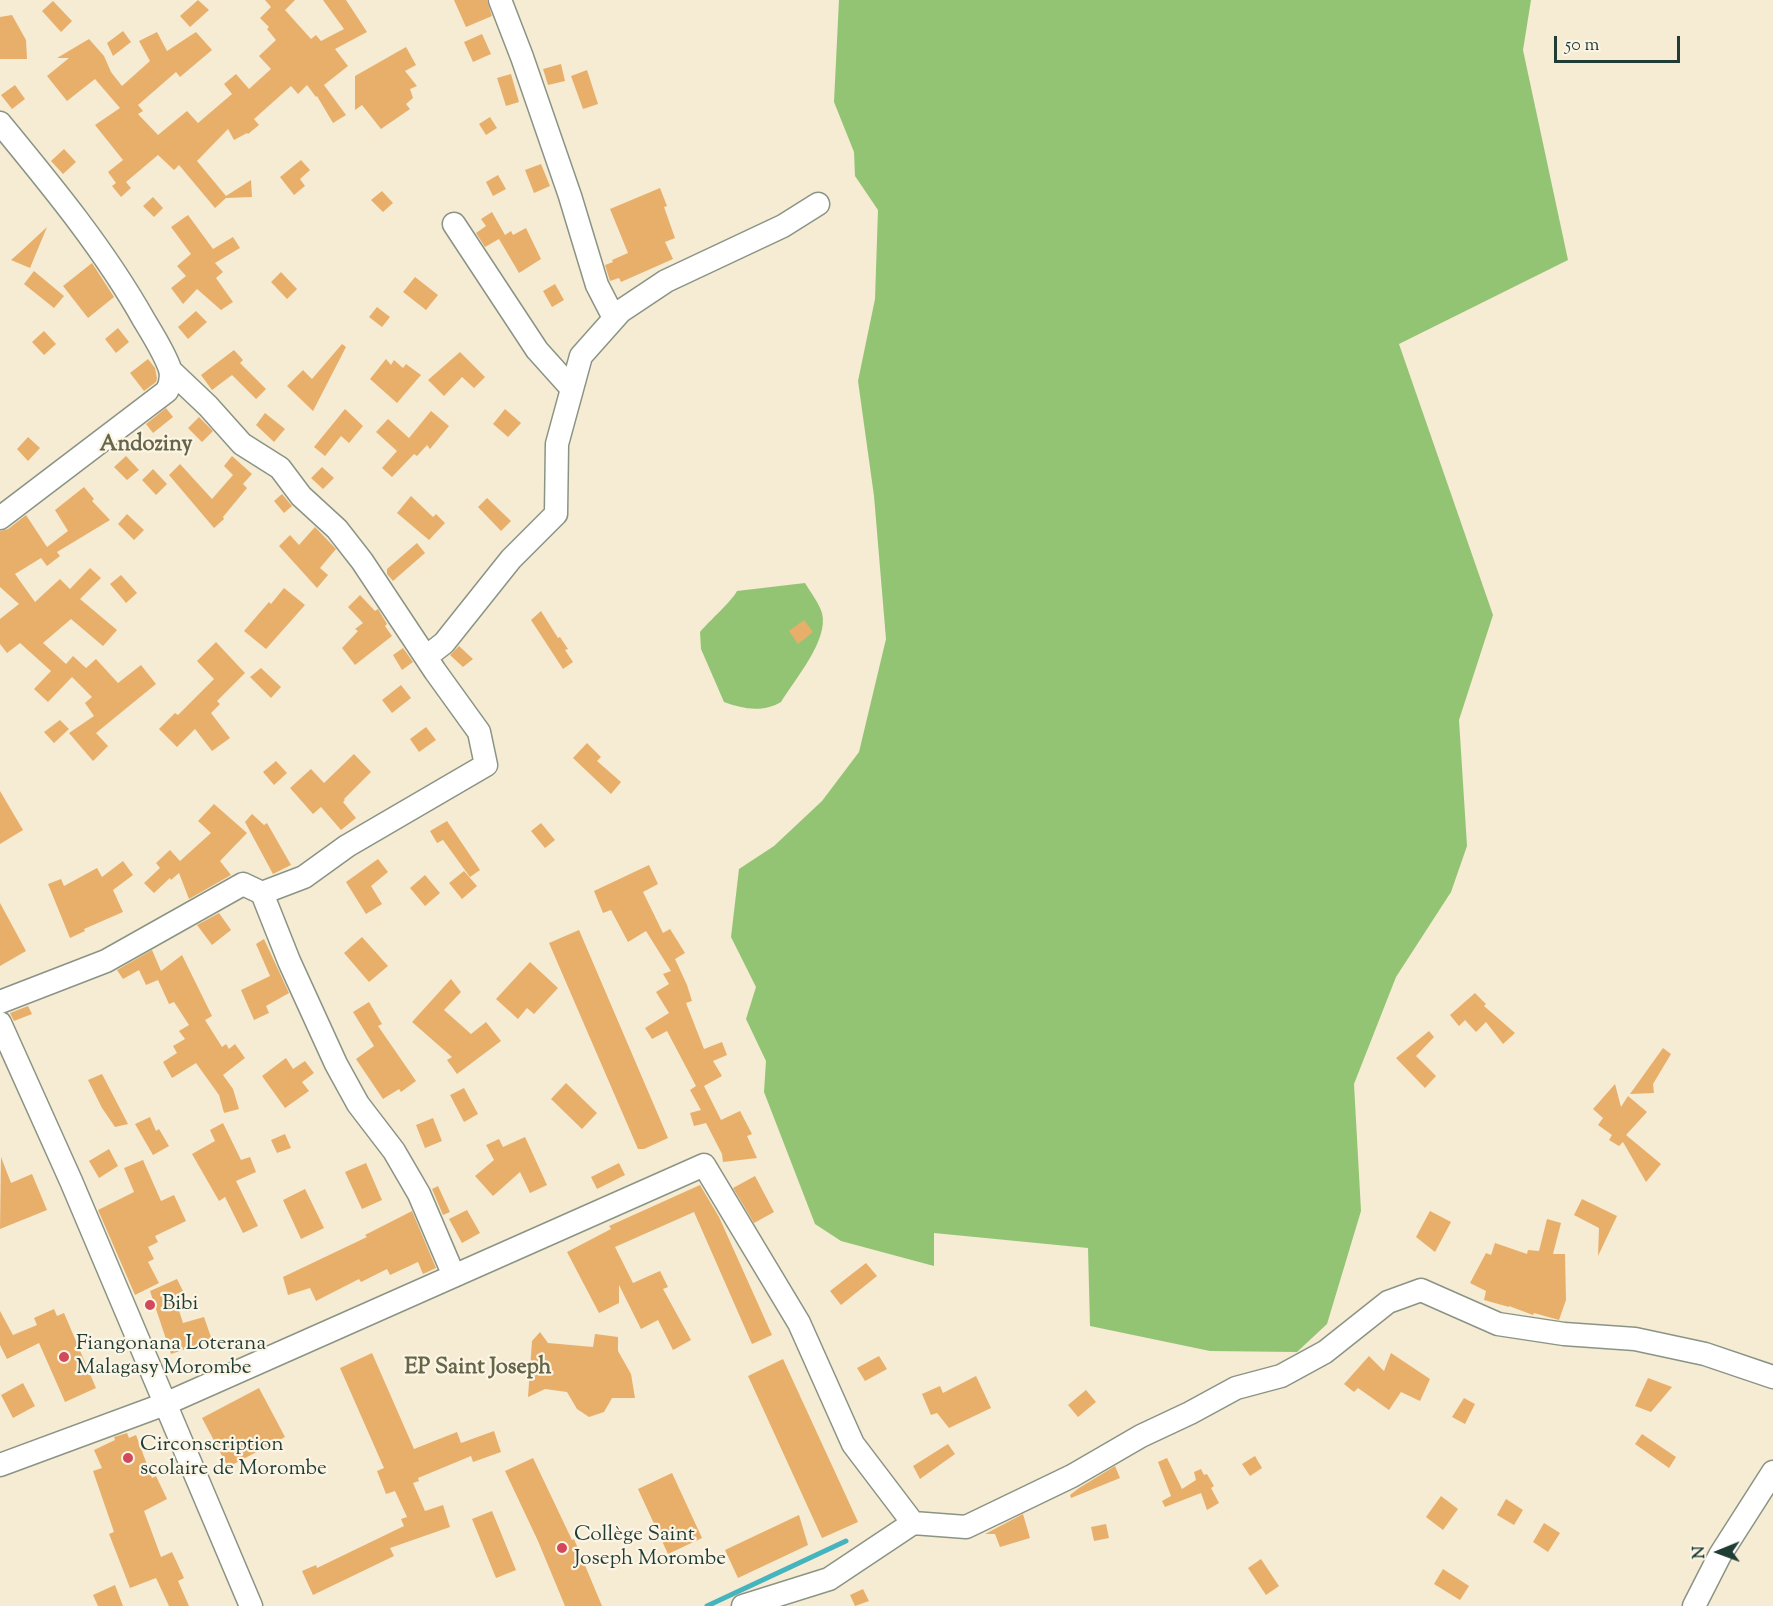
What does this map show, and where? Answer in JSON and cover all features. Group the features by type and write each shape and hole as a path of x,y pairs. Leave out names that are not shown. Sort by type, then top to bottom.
{"street":[{"path":"500,0 567,185 597,285 614,318"},
{"path":"0,123 122,280 170,370 208,406 242,444 280,468 301,496 337,529 362,561 479,732 486,765 347,846 304,877 262,893"},
{"path":"426,657 444,644 511,559 556,514 557,444 581,356 621,311 666,281 783,226 818,204"},
{"path":"454,224 537,350 572,389"},
{"path":"0,518 167,391 171,382 170,370"},
{"path":"0,1002 106,961 243,884 262,893 289,961 336,1064 358,1104 394,1151 418,1194 454,1276"},
{"path":"0,1023 70,1180 251,1606"},
{"path":"0,1465 165,1404 704,1165 799,1323 853,1444 913,1523"},
{"path":"743,1606 829,1579 913,1523 966,1527 1072,1476 1141,1436 1236,1388 1281,1376 1324,1352 1388,1302 1421,1290 1498,1324 1564,1334 1635,1340 1706,1354 1773,1377"},
{"path":"1694,1606 1720,1555 1773,1472"}],"green space":[{"path":"839,0 1531,0 1523,50 1568,260 1399,344 1493,615 1459,720 1467,846 1451,892 1396,977 1354,1084 1361,1211 1327,1324 1297,1352 1210,1351 1090,1326 1088,1248 934,1233 934,1266 841,1241 815,1224 764,1092 766,1061 746,1019 756,987 731,937 739,869 774,846 822,801 859,752 886,639 874,496 858,381 875,299 878,210 855,176 854,152 834,102"},
{"path":"805,583 821,609 823,624 821,635 809,659 781,702 767,708 752,709 724,702 701,649 700,632 737,591"}],"building":[{"path":"198,0 209,10 190,27 180,16"},
{"path":"265,0 295,0 285,10 311,39 316,35 321,41 344,29 323,0 346,0 367,32 335,49 348,66 324,85 346,115 333,123 317,96 307,85 298,94 291,86 254,119 259,125 248,134 234,140 228,129 197,161 226,196 251,180 252,197 226,198 215,208 179,165 174,170 158,155 126,182 131,188 121,197 112,186 116,183 108,172 123,160 95,125 120,108 95,79 67,101 47,76 69,58 57,58 89,39 104,56 111,72 122,86 150,61 139,41 157,32 167,51 196,32 212,50 180,77 176,72 138,105 143,111 138,114 158,135 187,111 198,123 232,94 224,84 236,74 249,89 271,69 259,56 276,40 267,29 269,27 260,18 271,7"},
{"path":"454,0 487,0 492,16 466,27"},
{"path":"53,1 72,21 61,32 42,11"},
{"path":"12,15 26,40 27,59 0,59 0,17"},
{"path":"123,31 131,42 113,56 107,43"},
{"path":"482,34 491,54 473,62 464,42"},
{"path":"406,47 416,65 405,71 417,86 410,89 413,98 406,104 410,109 381,129 362,105 355,110 355,76"},
{"path":"561,64 565,81 548,85 543,69"},
{"path":"587,70 598,104 583,109 571,76"},
{"path":"511,74 519,102 506,106 497,78"},
{"path":"15,85 25,99 12,109 1,95"},
{"path":"490,117 497,128 486,135 479,124"},
{"path":"64,149 76,162 63,174 51,161"},
{"path":"301,160 310,170 300,179 305,186 294,195 280,177"},
{"path":"541,164 550,186 534,193 525,170"},
{"path":"498,175 506,189 493,196 486,182"},
{"path":"660,188 675,238 665,242 673,259 621,282 619,278 610,281 605,265 628,253 610,209"},
{"path":"382,191 393,203 383,212 371,200"},
{"path":"153,197 163,208 154,217 143,206"},
{"path":"492,212 505,235 511,231 513,235 526,228 541,259 519,273 499,239 485,247 476,233 486,226 481,219"},
{"path":"188,215 213,249 233,237 240,248 215,263 223,272 216,278 233,302 221,310 197,289 183,304 171,288 186,276 177,266 191,254 171,227"},
{"path":"47,227 30,268 11,260 19,253"},
{"path":"92,263 114,297 88,318 63,286"},
{"path":"34,271 64,296 54,308 24,284"},
{"path":"281,272 297,289 287,299 271,282"},
{"path":"415,277 438,295 426,310 403,292"},
{"path":"555,284 564,300 552,307 543,291"},
{"path":"377,307 390,317 382,327 369,317"},
{"path":"196,311 207,322 188,339 178,327"},
{"path":"118,328 129,342 116,353 105,339"},
{"path":"44,331 56,344 44,355 32,342"},
{"path":"342,344 346,347 313,411 287,386 303,370 312,379"},
{"path":"234,350 243,360 240,363 266,389 256,399 232,375 212,390 201,375"},
{"path":"460,352 485,377 474,388 462,377 444,396 428,380"},
{"path":"148,359 155,368 157,378 156,382 144,391 130,373"},
{"path":"386,359 391,365 394,360 403,368 406,364 421,375 397,403 370,379"},
{"path":"166,408 173,417 153,433 146,424"},
{"path":"345,409 363,426 349,443 341,436 325,456 314,447"},
{"path":"505,409 521,423 508,437 493,424"},
{"path":"431,411 449,426 430,449 427,445 417,456 414,454 392,477 382,468 397,451 376,432 388,419 409,438"},
{"path":"265,413 285,429 274,442 256,425"},
{"path":"199,417 213,431 202,442 188,428"},
{"path":"28,437 40,448 28,461 17,449"},
{"path":"126,456 139,470 127,480 114,467"},
{"path":"232,456 252,474 243,484 247,488 223,517 224,519 214,528 169,475 180,464 212,499 233,475 224,466"},
{"path":"322,467 334,478 323,489 311,478"},
{"path":"153,469 167,484 156,495 142,480"},
{"path":"84,487 94,499 92,501 110,520 57,552 60,556 47,566 41,558 15,574 35,602 60,579 70,589 90,568 101,578 80,599 117,630 103,646 71,619 43,643 66,664 73,656 86,668 96,659 118,683 141,665 156,684 96,733 108,746 93,761 69,733 94,716 85,703 92,697 72,677 48,702 34,689 51,671 20,643 7,653 0,644 0,619 19,604 0,587 0,531 8,529 26,515 47,547 68,531 55,510"},
{"path":"282,494 292,506 284,513 274,501"},
{"path":"411,496 433,517 436,514 445,523 429,540 397,513"},
{"path":"487,498 511,521 501,531 478,507"},
{"path":"127,514 144,530 134,540 118,524"},
{"path":"315,527 336,549 320,568 328,575 317,588 279,546 290,535 299,545"},
{"path":"417,543 425,553 393,581 387,574 387,569"},
{"path":"121,575 137,593 126,603 110,584"},
{"path":"284,588 305,605 266,649 244,631"},
{"path":"360,595 375,611 378,609 392,636 355,665 342,648 358,631 355,629 363,623 348,607"},
{"path":"541,611 568,649 565,650 573,662 563,669 531,620"},
{"path":"804,620 813,632 798,644 789,631"},
{"path":"216,642 245,673 217,701 220,704 211,713 230,738 212,751 195,729 177,747 159,729 175,713 178,715 214,679 197,661"},
{"path":"459,646 473,659 463,667 450,655"},
{"path":"403,648 413,662 402,670 393,655"},
{"path":"261,668 281,687 271,698 250,677"},
{"path":"401,685 411,698 392,713 382,700"},
{"path":"60,720 69,729 54,743 44,732"},
{"path":"426,727 436,740 419,752 410,739"},
{"path":"587,743 601,757 597,761 621,782 611,794 573,758"},
{"path":"354,754 371,772 344,799 343,802 356,818 341,830 321,807 313,814 290,788 311,769 324,783"},
{"path":"276,761 287,773 274,785 263,772"},
{"path":"0,791 23,830 0,844"},
{"path":"214,804 247,833 220,861 231,875 189,899 179,873 154,893 144,883 160,868 156,863 170,850 180,861 211,833 198,821"},
{"path":"252,814 264,825 267,823 291,865 273,874 245,822"},
{"path":"447,821 480,870 470,877 443,840 437,843 430,831"},
{"path":"541,823 555,840 545,848 531,831"},
{"path":"378,859 388,872 371,886 382,904 366,914 346,882"},
{"path":"123,861 133,875 113,890 123,912 84,929 85,931 70,938 48,884 61,879 64,886 97,868 102,877"},
{"path":"649,865 658,884 643,892 663,933 670,929 685,953 675,959 687,985 692,1001 686,1003 704,1049 722,1042 727,1055 713,1061 722,1076 704,1086 721,1120 740,1111 752,1134 747,1136 757,1158 723,1162 722,1154 706,1123 694,1126 690,1113 701,1110 690,1090 696,1086 667,1031 652,1039 645,1028 669,1013 656,992 669,984 663,974 671,971 646,931 628,942 611,910 603,913 594,891"},
{"path":"464,871 477,886 462,899 449,883"},
{"path":"425,875 440,893 425,906 410,888"},
{"path":"0,903 26,951 0,966"},
{"path":"219,913 231,930 212,945 197,925"},
{"path":"579,930 668,1138 644,1149 638,1149 549,943"},
{"path":"362,937 388,966 369,982 344,953"},
{"path":"264,939 289,993 266,1006 269,1013 254,1020 241,990 270,976 256,944"},
{"path":"152,950 161,971 182,955 212,1016 205,1020 222,1047 226,1044 229,1049 235,1044 245,1058 223,1075 233,1089 239,1109 224,1113 219,1095 196,1063 172,1078 163,1062 177,1053 173,1046 185,1039 179,1031 189,1025 174,1002 169,1004 158,980 146,985 139,970 123,979 117,970"},
{"path":"530,962 558,988 534,1014 527,1008 518,1019 496,999"},
{"path":"451,979 461,992 444,1010 471,1034 486,1022 501,1041 457,1074 447,1060 452,1057 412,1022"},
{"path":"1475,993 1486,1004 1484,1006 1515,1033 1503,1044 1486,1022 1476,1032 1465,1020 1459,1026 1450,1015"},
{"path":"369,1002 382,1024 378,1026 416,1081 401,1092 399,1089 383,1099 356,1059 374,1046 353,1012"},
{"path":"28,1006 32,1014 14,1021 10,1013"},
{"path":"1429,1031 1434,1037 1416,1056 1436,1076 1425,1088 1396,1058"},
{"path":"1663,1048 1671,1054 1653,1084 1654,1093 1630,1094"},
{"path":"286,1058 293,1069 305,1061 314,1073 302,1082 309,1091 285,1108 262,1076"},
{"path":"102,1074 128,1124 115,1127 102,1108 88,1080"},
{"path":"566,1083 597,1113 582,1129 551,1099"},
{"path":"1615,1084 1621,1107 1628,1096 1647,1112 1626,1135 1661,1164 1646,1182 1623,1142 1619,1146 1609,1140 1612,1135 1598,1125 1603,1118 1593,1109"},
{"path":"464,1088 478,1114 464,1122 450,1095"},
{"path":"150,1117 156,1131 159,1129 169,1146 153,1155 135,1124"},
{"path":"433,1118 442,1141 425,1148 416,1125"},
{"path":"223,1123 241,1160 250,1157 256,1172 236,1181 258,1226 243,1233 225,1197 219,1201 192,1154 215,1141 210,1130"},
{"path":"285,1134 291,1148 277,1153 271,1140"},
{"path":"525,1137 547,1185 530,1193 520,1172 493,1196 475,1176 494,1160 486,1145 499,1139 503,1147"},
{"path":"109,1149 118,1166 99,1178 89,1161"},
{"path":"1,1157 11,1183 32,1174 47,1210 0,1229"},
{"path":"143,1160 161,1201 174,1195 186,1221 155,1236 158,1242 148,1247 154,1259 148,1262 159,1283 135,1295 98,1210 134,1192 124,1168"},
{"path":"366,1163 382,1200 362,1209 345,1172"},
{"path":"619,1163 625,1175 597,1189 591,1177"},
{"path":"755,1176 774,1212 754,1223 733,1188"},
{"path":"700,1185 719,1217 772,1335 752,1344 694,1212 615,1247 633,1283 660,1271 668,1287 663,1289 691,1340 673,1350 658,1320 641,1329 619,1285 619,1303 599,1313 567,1252 611,1229 609,1226"},
{"path":"438,1186 450,1212 443,1215 432,1189"},
{"path":"305,1189 324,1228 301,1239 283,1200"},
{"path":"1582,1199 1617,1216 1598,1256 1599,1228 1574,1215"},
{"path":"467,1210 480,1233 462,1243 449,1219"},
{"path":"412,1211 436,1268 423,1274 418,1262 390,1275 387,1269 361,1282 359,1279 316,1301 310,1288 288,1295 283,1277 367,1237 365,1235"},
{"path":"1430,1211 1451,1222 1435,1252 1416,1237"},
{"path":"1547,1219 1561,1223 1553,1254 1565,1254 1566,1300 1559,1320 1534,1313 1533,1315 1484,1300 1486,1291 1470,1283 1486,1253 1491,1255 1495,1243 1527,1254 1528,1250 1539,1251"},
{"path":"866,1263 877,1276 841,1305 830,1291"},
{"path":"177,1279 184,1293 175,1298 183,1323 204,1317 212,1340 171,1354 150,1291"},
{"name":"Fiangonana Loterana Malagasy Morombe","path":"54,1309 57,1316 64,1313 96,1388 65,1402 39,1343 7,1359 0,1345 0,1311 13,1335 37,1325 34,1318"},
{"path":"540,1332 548,1343 593,1347 595,1334 618,1337 618,1351 631,1374 635,1398 612,1398 604,1412 589,1417 577,1409 567,1392 545,1389 528,1397 532,1341"},
{"path":"372,1353 414,1449 457,1432 461,1443 494,1431 501,1452 473,1462 471,1456 418,1478 419,1481 413,1483 425,1511 443,1505 450,1527 390,1548 394,1556 313,1595 302,1571 316,1565 317,1568 404,1526 401,1519 407,1517 395,1491 386,1494 377,1471 384,1468 340,1368"},
{"path":"1391,1353 1430,1379 1420,1401 1401,1392 1389,1410 1358,1388 1354,1392 1344,1384 1369,1356 1384,1371"},
{"path":"879,1356 887,1369 865,1381 857,1368"},
{"path":"783,1359 858,1522 822,1538 748,1376"},
{"path":"976,1376 991,1408 949,1428 937,1413 931,1415 922,1394 940,1386 943,1393"},
{"path":"1648,1378 1672,1387 1651,1412 1635,1406"},
{"path":"23,1383 35,1406 13,1418 1,1395"},
{"path":"259,1388 285,1437 228,1467 202,1418"},
{"path":"1086,1390 1096,1402 1078,1417 1068,1405"},
{"path":"1464,1398 1475,1404 1465,1424 1452,1417"},
{"path":"127,1433 129,1438 136,1435 152,1478 156,1476 167,1499 144,1511 161,1557 172,1552 184,1578 178,1581 189,1606 169,1606 156,1578 130,1588 109,1534 114,1532 93,1471 102,1468 94,1450 115,1440 114,1437"},
{"path":"1642,1434 1676,1457 1669,1468 1635,1444"},
{"path":"948,1444 955,1454 920,1479 913,1466"},
{"path":"1255,1456 1262,1468 1250,1476 1242,1464"},
{"path":"533,1458 572,1540 574,1539 602,1606 565,1606 505,1471"},
{"path":"1167,1458 1182,1489 1196,1480 1194,1472 1201,1469 1204,1475 1207,1474 1214,1486 1211,1488 1219,1503 1207,1510 1201,1493 1165,1507 1162,1501 1171,1496 1158,1462"},
{"path":"1115,1466 1120,1478 1071,1498 1070,1495 1079,1488"},
{"path":"672,1473 702,1538 668,1554 638,1489"},
{"path":"1441,1496 1458,1509 1443,1530 1426,1517"},
{"path":"1506,1499 1523,1510 1514,1525 1497,1515"},
{"path":"492,1511 516,1570 496,1578 472,1519"},
{"path":"1023,1514 1030,1538 1000,1547 995,1534 985,1534"},
{"path":"799,1515 808,1545 738,1578 725,1550"},
{"path":"1544,1523 1560,1533 1548,1552 1533,1542"},
{"path":"1106,1524 1109,1538 1094,1541 1091,1527"},
{"path":"1261,1559 1279,1586 1266,1595 1248,1568"},
{"path":"1443,1569 1469,1586 1460,1600 1434,1584"},
{"path":"115,1585 123,1606 98,1606 93,1595"},
{"path":"863,1589 869,1601 855,1606 850,1595"}],"waterway":[{"path":"707,1606 846,1541"}],"place":[{"name":"Bibi","path":"150,1305"},
{"name":"Fiangonana Loterana Malagasy Morombe","path":"64,1357"},
{"name":"Circonscription scolaire de Morombe","path":"128,1458"},
{"name":"Collège Saint Joseph Morombe","path":"562,1548"}],"district":[{"name":"Andoziny","path":"146,446"},
{"name":"EP Saint Joseph","path":"478,1369"}]}
